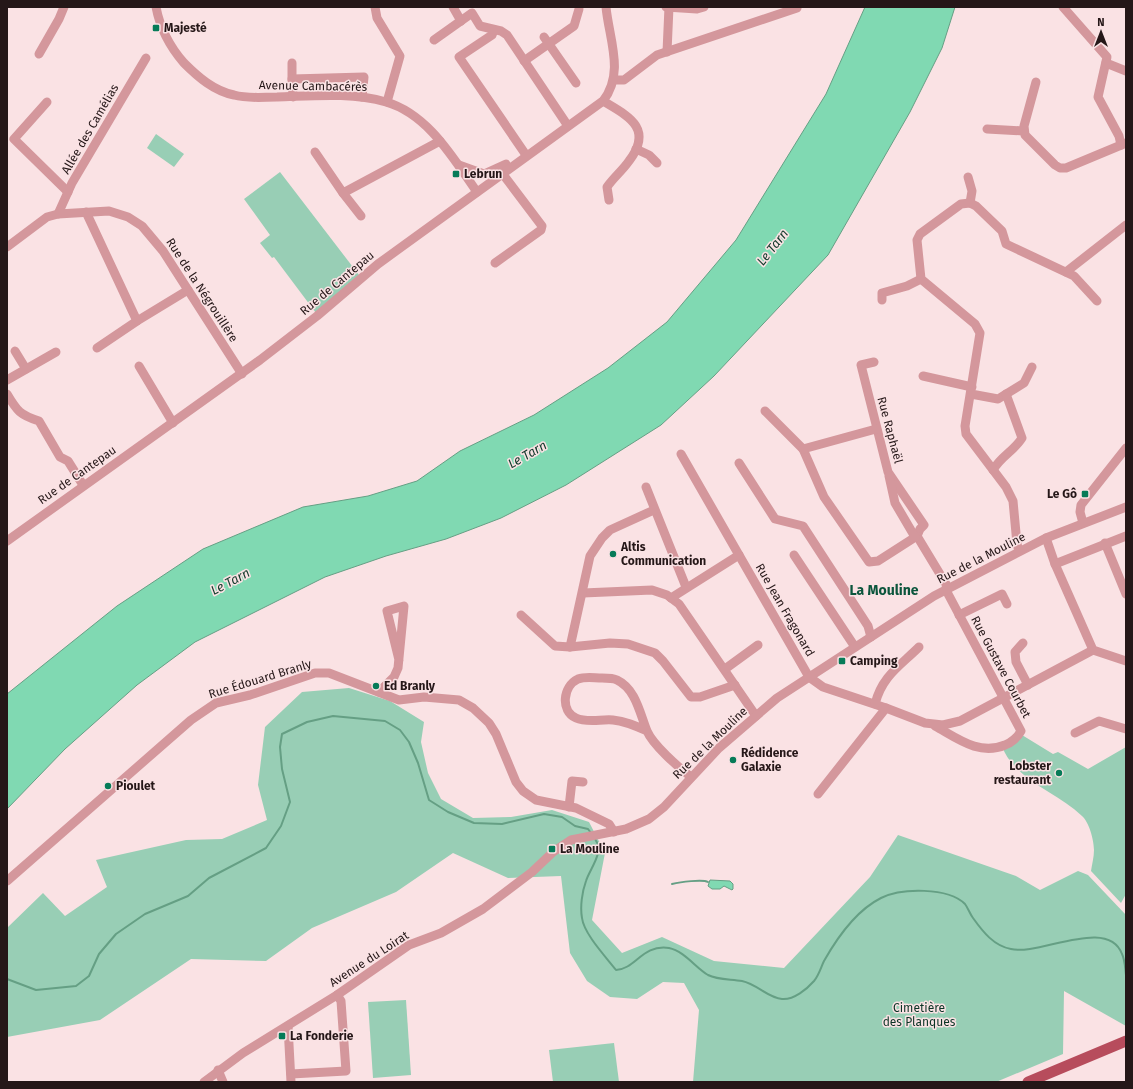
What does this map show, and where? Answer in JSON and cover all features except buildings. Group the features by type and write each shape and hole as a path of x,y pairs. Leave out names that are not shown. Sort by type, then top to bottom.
{"main road":[{"path":"1028,1082 1126,1041"}],"street":[{"path":"39,54 59,19 64,7"},
{"name":"Avenue Cambacérès","path":"156,7 158,20 172,50 200,79 234,95 254,97 362,97 387,102 412,115 440,141 477,192"},
{"path":"375,7 377,18 400,56 387,102"},
{"path":"453,7 461,21"},
{"name":"Rue de Cantepau","path":"7,541 83,485 174,423 242,374 317,316 378,264 603,101 609,93 614,80 615,66 606,7"},
{"path":"667,52 667,7 697,9 704,7"},
{"path":"1036,82 1024,126 1025,135 1060,168 1066,168 1123,144 1098,97 1107,56 1063,7"},
{"path":"614,80 624,80 657,55 797,8"},
{"path":"524,61 547,40 574,26 579,9"},
{"path":"434,40 475,10 480,26 501,31 507,36 568,126"},
{"path":"458,165 484,174 526,156 493,103 459,57 492,35 494,30"},
{"path":"547,40 576,83"},
{"name":"Allée des Camélias","path":"58,214 68,192 146,58"},
{"path":"292,63 293,97"},
{"path":"1106,63 1126,71"},
{"path":"292,79 364,78 362,97"},
{"path":"603,101 625,114 637,126 638,142 629,162 614,177 607,187 609,200"},
{"path":"47,102 14,139 68,192"},
{"path":"987,129 1024,131"},
{"path":"343,193 440,141"},
{"path":"636,149 649,155 657,163"},
{"path":"315,152 361,216"},
{"path":"495,263 541,230 542,226 502,173"},
{"path":"968,177 972,191 970,203"},
{"path":"1019,551 1013,502 993,470 966,434 965,426 980,333 975,324 921,279 917,240 920,234 961,204 970,203 976,206 1002,231 1006,244 1074,276 1097,301"},
{"name":"Rue de la Négrouillère","path":"7,247 47,217 58,214 109,211 128,217 142,226 163,251 242,374"},
{"path":"86,212 137,321"},
{"path":"1066,272 1126,225"},
{"path":"882,300 882,293 907,286 921,279"},
{"path":"96,348 188,290"},
{"path":"15,351 26,369"},
{"path":"7,380 56,352"},
{"name":"Rue Raphaël","path":"874,362 861,365 876,429 888,472 924,525 916,537"},
{"path":"139,366 174,423"},
{"path":"923,376 998,399 1024,383 1032,367"},
{"path":"7,394 16,409 25,416 39,421 60,457 68,461 83,485"},
{"path":"993,470 1006,453 1018,444 1022,438 1006,394"},
{"path":"765,411 803,449 824,497 869,562 878,562 916,537"},
{"path":"803,449 876,429"},
{"path":"1083,523 1080,512 1081,505 1126,448"},
{"name":"Rue Jean Fragonard","path":"681,454 809,677"},
{"path":"739,463 775,519 803,526 868,626 871,637"},
{"path":"888,472 895,503 947,588"},
{"path":"646,487 686,587"},
{"name":"Rue de la Mouline","path":"571,840 614,832 646,821 664,807 691,776 719,748 777,698 947,588 1046,538 1126,507"},
{"path":"570,647 590,556 602,538 610,530 654,510"},
{"path":"1055,564 1126,536"},
{"path":"1046,538 1055,564 1092,650"},
{"path":"1105,543 1126,594"},
{"path":"671,598 686,587 740,555"},
{"path":"794,555 855,647"},
{"name":"Rue Gustave Courbet","path":"932,724 963,742 988,750 1009,744 1021,731 947,592 947,588"},
{"path":"583,593 652,590 671,598 679,604 756,716"},
{"name":"Rue Gustave Courbet","path":"959,615 1002,594 1007,604"},
{"path":"379,692 394,677 398,668 399,660 403,614 404,606 387,611 399,660"},
{"path":"521,615 555,646 570,647 610,643 628,644 655,653 691,697 700,697 735,685"},
{"path":"1023,643 1015,652 1016,662 1028,685"},
{"path":"725,669 758,645"},
{"path":"875,704 878,693 885,679 919,647"},
{"path":"809,677 823,686 925,723 943,725 960,721 1092,650 1126,661"},
{"name":"Rue Édouard Branly","path":"7,882 191,720 208,707 315,673 329,673 399,700 424,697 459,700 473,708 492,728 516,782 523,791 536,800 569,807 604,821 614,832"},
{"path":"647,731 627,723 613,720 586,720 576,718 568,710 564,699 570,685 586,677 616,679 624,685 631,693 644,720 647,731 660,747 691,776"},
{"path":"818,794 886,708"},
{"path":"1075,733 1099,721 1126,729"},
{"path":"569,807 572,781 583,782"},
{"name":"Avenue du Loirat","path":"204,1082 243,1052 337,995 409,945 441,933 483,909 532,872 553,852 571,840"},
{"path":"288,1026 291,1078 346,1071 341,1001 337,995"},
{"path":"218,1070 223,1082"}],"green space":[{"path":"156,134 184,154 174,167 147,148"},
{"path":"280,172 359,275 316,313 274,257 272,258 260,243 270,235 244,199"},
{"name":"Cimetière des Planques","path":"349,688 390,701 424,722 421,742 428,773 441,799 473,818 511,817 552,810 589,822 605,853 592,920 622,953 662,937 714,961 784,968 870,877 898,835 1016,876 1040,890 1078,871 1088,875 1126,915 1126,1026 1064,991 1063,1054 996,1082 693,1082 699,1010 684,983 663,982 637,999 610,997 587,981 570,953 561,876 508,878 453,853 396,892 312,928 266,961 191,959 100,1020 7,1037 7,928 43,893 65,916 107,887 96,860 186,840 222,839 267,820 258,785 265,727 302,692"},
{"path":"1022,735 1053,754 1058,752 1088,769 1126,747 1126,894 1121,903 1091,871 1094,846 1091,832 1085,819 1072,808 1018,770 1003,749"},
{"path":"406,1000 411,1075 373,1078 368,1002"},
{"path":"614,1043 619,1082 553,1082 549,1050"}],"water":[{"name":"Le Tarn","path":"865,7 955,7 942,48 910,112 828,255 714,376 661,425 566,485 501,518 446,539 386,556 325,577 195,642 137,685 65,749 7,809 7,694 117,606 203,549 303,507 368,496 417,481 460,451 534,415 608,368 667,322 736,240 826,94"},
{"path":"710,880 730,881 733,884 733,889 732,890 724,886 720,889 712,889 708,886"}],"waterway":[{"path":"7,979 36,990 76,986 89,976 99,954 116,934 145,914 188,896 209,878 266,848 281,826 290,802 282,769 280,747 282,734 307,722 333,716 385,721 400,730 409,742 418,763 429,800 448,812 474,823 502,824 544,814 562,817 575,826 588,829 591,833"},
{"path":"595,839 598,844 598,855 583,890 581,914 591,938 616,970 629,966 652,950 669,948 680,952 703,972 712,977 742,981 753,985 777,998 791,998 796,996 814,981 819,974 824,961 841,934 848,925 872,903 881,898 900,892 924,891 948,894 957,898 965,904 973,918 989,938 999,945 1011,949 1023,950 1072,940 1103,938 1114,943 1122,954 1126,975"},
{"path":"672,884 697,881 708,882"}],"place":[{"name":"Majesté","path":"156,28"},
{"name":"Lebrun","path":"456,174"},
{"name":"Le Gô","path":"1085,494"},
{"name":"Altis Communication","path":"613,554"},
{"name":"Camping","path":"842,661"},
{"name":"Ed Branly","path":"376,686"},
{"name":"Rédidence Galaxie","path":"733,760"},
{"name":"Lobster restaurant","path":"1059,773"},
{"name":"Pioulet","path":"108,786"},
{"name":"La Mouline","path":"552,849"},
{"name":"La Fonderie","path":"282,1036"}],"district":[{"name":"La Mouline","path":"884,590"}]}
